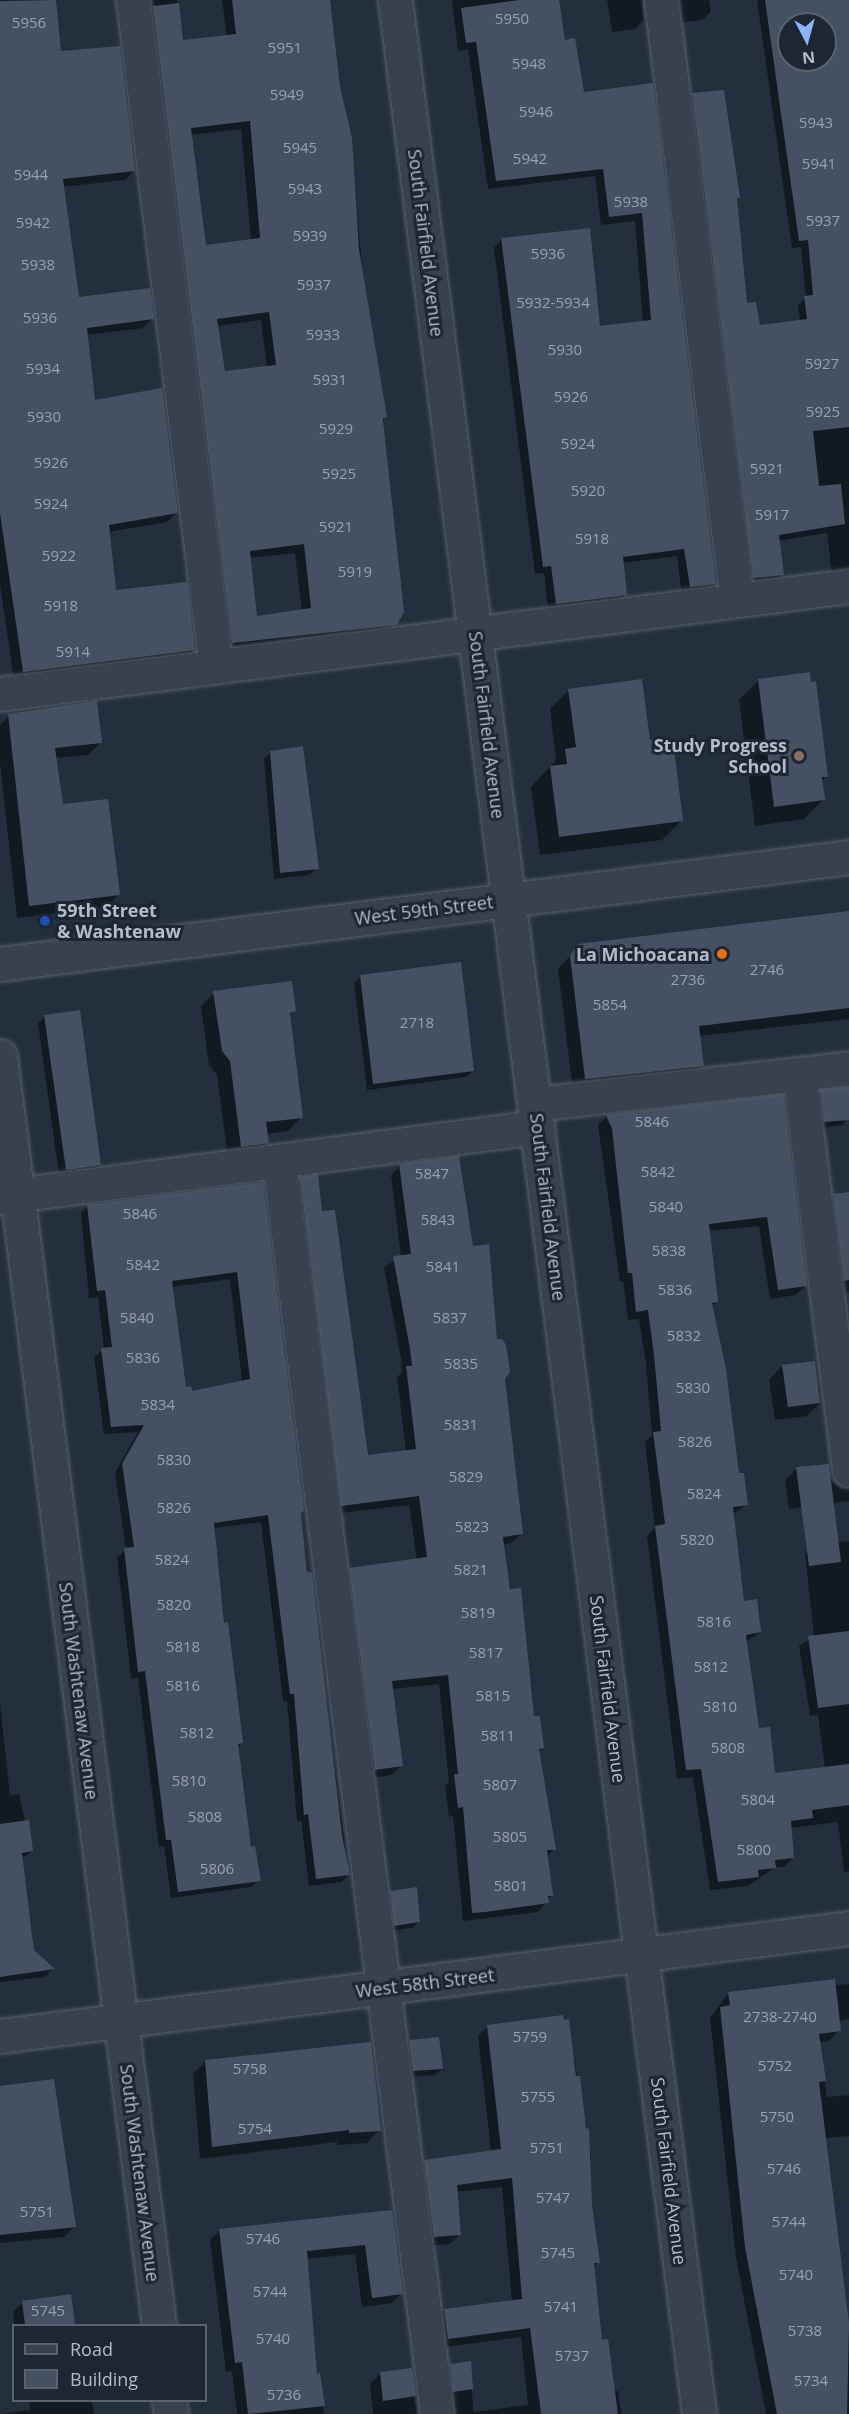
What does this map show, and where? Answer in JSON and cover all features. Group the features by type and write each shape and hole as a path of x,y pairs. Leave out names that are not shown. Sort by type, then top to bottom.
{"street":[{"path":"132,0 216,667"},
{"name":"South Fairfield Avenue","path":"395,0 699,2414"},
{"path":"661,0 737,600"},
{"path":"0,694 849,586"},
{"name":"West 59th Street","path":"0,964 849,857"},
{"name":"South Washtenaw Avenue","path":"0,1056 9,1196 121,2021 159,2324"},
{"path":"9,1196 279,1161 536,1116 849,1068"},
{"path":"799,1074 849,1470"},
{"path":"279,1161 437,2414"},
{"name":"West 58th Street","path":"0,2036 849,1929"}],"building":[{"path":"56,0 61,51 120,46 135,171 63,179 79,297 150,288 154,319 87,328 95,400 162,388 178,513 109,525 116,590 187,582 195,650 23,672 0,513 0,1"},
{"path":"232,0 330,0 340,87 352,138 359,249 387,417 383,418 404,612 397,625 232,643 153,6 179,3 183,40 236,34","holes":["250,121 260,238 206,245 191,128","269,312 276,365 225,371 217,319","304,544 311,608 257,616 250,551"]},
{"path":"519,0 559,0 565,40 575,38 584,92 653,83 716,584 690,587 684,549 623,557 627,595 556,604 551,566 543,567 501,238 590,228 600,326 651,320 642,213 609,217 603,169 496,181 476,42 466,43 461,8"},
{"path":"765,0 849,0 849,427 813,431 819,486 841,484 845,524 779,535 784,575 753,578 692,93 724,90 740,198 737,198 747,303 756,302 760,325 807,319 804,296 813,295 808,240 799,241"},
{"path":"810,672 811,682 816,681 828,777 822,777 825,800 774,807 758,679"},
{"path":"642,679 650,740 660,739 662,750 674,749 683,821 559,837 550,766 567,764 565,749 576,747 568,689"},
{"path":"97,701 102,743 55,748 63,804 108,799 120,895 29,906 8,714"},
{"path":"303,746 319,869 280,873 270,751"},
{"path":"849,911 849,1008 699,1026 704,1066 585,1079 570,956 578,944"},
{"path":"461,962 474,1071 373,1084 360,975"},
{"path":"292,981 296,1011 290,1013 303,1118 266,1122 269,1143 241,1147 230,1061 222,1051 213,991"},
{"path":"80,1010 101,1165 66,1170 44,1015"},
{"path":"849,1087 849,1120 824,1122 820,1090"},
{"path":"783,1094 807,1286 778,1290 767,1217 709,1224 718,1302 712,1303 726,1369 739,1473 744,1473 748,1505 733,1507 744,1601 757,1599 761,1632 746,1635 759,1728 770,1727 775,1773 849,1764 849,1805 812,1810 813,1818 791,1821 794,1858 775,1860 776,1868 758,1870 759,1877 718,1882 701,1769 686,1770 655,1526 665,1524 653,1432 661,1431 654,1355 648,1310 636,1312 632,1273 628,1273 612,1129 606,1115"},
{"path":"459,1156 473,1246 489,1244 497,1339 502,1339 506,1345 510,1372 505,1379 523,1534 503,1537 510,1589 521,1588 534,1716 540,1716 544,1748 539,1749 556,1850 547,1850 553,1896 548,1896 549,1903 472,1913 463,1807 458,1808 454,1774 458,1774 448,1675 392,1681 403,1766 375,1770 349,1568 427,1557 419,1496 341,1506 300,1177 318,1174 322,1211 335,1210 368,1455 416,1449 406,1366 412,1366 410,1349 393,1256 411,1254 399,1164"},
{"path":"263,1182 304,1510 301,1514 307,1571 312,1573 342,1835 350,1875 316,1879 308,1814 304,1815 294,1694 290,1694 268,1515 214,1523 224,1623 228,1622 243,1743 238,1744 251,1847 255,1846 261,1881 178,1892 171,1840 166,1840 145,1671 138,1672 124,1548 134,1547 122,1464 144,1425 111,1427 101,1348 112,1347 105,1290 97,1291 87,1205","holes":["237,1272 250,1379 192,1391 191,1386 186,1387 172,1281"]},
{"path":"849,1192 849,1280 844,1281 833,1194"},
{"path":"815,1361 820,1403 788,1407 782,1365"},
{"path":"829,1464 841,1562 809,1566 796,1467"},
{"path":"849,1631 849,1704 818,1708 808,1636"},
{"path":"29,1820 33,1851 22,1853 34,1950 55,1969 0,1977 0,1824"},
{"path":"417,1887 420,1922 394,1926 390,1891"},
{"path":"835,1979 841,2031 819,2034 826,2081 819,2082 849,2323 847,2414 777,2414 745,2247 720,2007 730,2005 728,1992"},
{"path":"563,2015 564,2020 569,2019 576,2076 580,2076 586,2129 589,2128 592,2204 600,2263 594,2263 602,2340 608,2339 618,2414 541,2414 530,2328 448,2339 444,2309 522,2299 512,2178 457,2185 461,2235 434,2237 424,2160 501,2149 487,2025"},
{"path":"439,2037 443,2069 413,2071 409,2040"},
{"path":"371,2042 381,2131 349,2133 349,2130 212,2147 205,2060"},
{"path":"54,2079 76,2227 0,2235 0,2086"},
{"path":"392,2210 403,2294 372,2298 365,2245 307,2251 317,2374 320,2373 325,2406 248,2414 242,2362 235,2363 219,2229"},
{"path":"71,2294 75,2324 25,2324 22,2301"},
{"path":"471,2361 473,2389 453,2392 450,2364"},
{"path":"412,2368 416,2396 383,2401 380,2372"}],"place":[{"name":"Study Progress School","path":"799,756"},
{"name":"59th Street & Washtenaw","path":"45,921"},
{"name":"La Michoacana","path":"722,954"}]}
